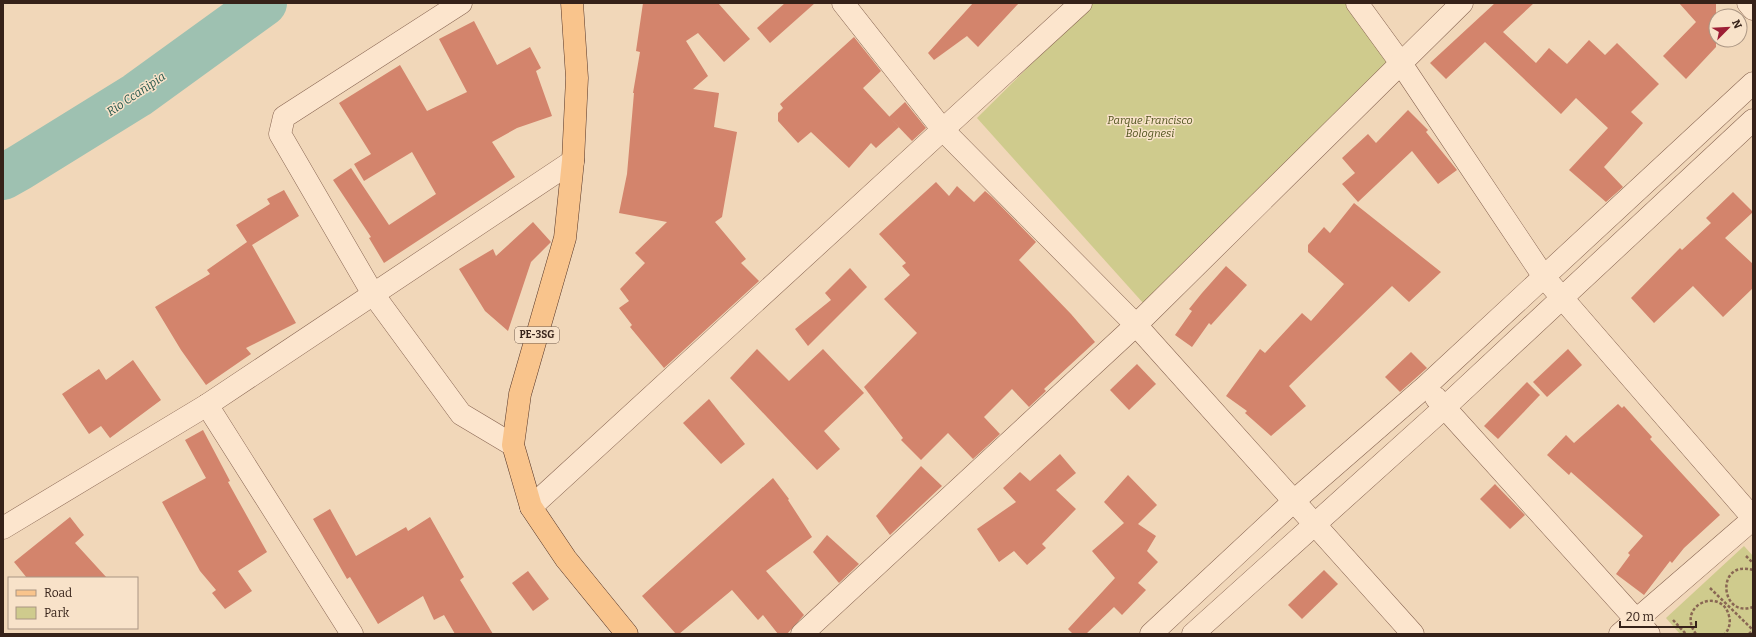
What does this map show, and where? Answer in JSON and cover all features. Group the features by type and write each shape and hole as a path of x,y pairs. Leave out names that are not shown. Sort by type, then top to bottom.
{"main road":[{"name":"PE-3SG","path":"572,3 577,78 573,161 565,238 520,394 512,445 531,507 566,559 628,634"}],"street":[{"path":"461,3 284,117 280,134 373,294 461,414 512,445"},
{"path":"843,3 943,130 1136,325 1295,500 1315,525 1413,634"},
{"path":"531,507 1081,3"},
{"path":"1357,3 1400,62 1544,277 1753,519 1643,627 1620,634"},
{"path":"802,634 1136,325 1400,62 1462,3"},
{"path":"1748,3 1753,9"},
{"path":"1151,634 1295,500 1426,386 1753,83"},
{"path":"1193,634 1444,408 1753,120"},
{"path":"1675,155 1695,174"},
{"path":"3,528 207,405 573,161"},
{"path":"1426,386 1444,408 1643,627"},
{"path":"207,405 352,634"},
{"path":"1351,451 1371,474"}],"path":[{"path":"1753,570 1748,568 1735,571 1727,580 1726,586 1726,592 1732,603 1743,608 1753,607"},
{"path":"1708,586 1753,630 1749,634"},
{"path":"1696,634 1691,624 1692,612 1700,604 1711,601 1722,605 1729,615 1729,626 1725,634"}],"green space":[{"name":"Parque Francisco Bolognesi","path":"1093,3 1346,3 1390,64 1144,304 977,118"},
{"path":"1744,546 1753,556 1753,634 1680,634 1666,618"}],"building":[{"path":"643,3 718,3 750,39 724,62 698,33 686,41 708,76 693,89 719,93 714,127 737,132 722,217 715,222 746,259 741,263 759,281 664,368 630,327 632,325 619,308 629,301 620,289 645,263 635,253 667,222 619,213 627,174 633,93 640,52 636,51"},
{"path":"785,3 815,3 770,43 757,28"},
{"path":"973,3 1019,3 978,47 967,36 934,60 928,53"},
{"path":"1495,3 1534,3 1503,32 1536,63 1549,48 1567,64 1589,40 1605,55 1617,43 1659,84 1631,112 1643,123 1604,167 1623,187 1606,202 1569,170 1608,128 1576,98 1561,114 1485,42 1446,79 1430,63"},
{"path":"1679,3 1716,3 1716,8 1708,8 1708,48 1715,48 1686,79 1663,56 1696,22"},
{"path":"474,21 497,65 530,47 541,68 536,71 552,116 517,128 492,142 515,177 384,263 369,238 371,237 333,180 351,168 389,225 436,194 412,152 364,181 354,164 371,154 339,103 400,65 427,111 467,92 439,39"},
{"path":"854,37 881,71 863,88 899,127 876,148 871,143 849,168 811,132 798,143 778,121 778,113 783,108 780,104"},
{"path":"905,102 926,128 912,141 889,117"},
{"path":"1408,110 1428,130 1426,132 1457,170 1438,184 1412,151 1358,202 1342,184 1355,173 1342,158 1368,134 1376,143"},
{"path":"936,182 949,196 957,186 974,202 985,191 992,197 1036,242 1019,260 1071,314 1095,342 1044,389 1046,391 1029,407 1012,389 984,417 1000,434 973,459 948,433 921,460 901,440 903,438 864,387 917,333 884,299 910,275 902,266 906,263 879,234"},
{"path":"284,190 299,216 252,245 296,323 246,348 251,354 206,385 181,350 155,307 210,274 207,270 247,242 236,225 270,204 267,199"},
{"path":"1733,192 1753,212 1725,238 1753,264 1753,288 1723,317 1693,286 1654,323 1631,298 1680,248 1682,250 1711,223 1706,218"},
{"path":"1354,203 1441,272 1409,302 1392,286 1289,386 1306,406 1271,436 1245,413 1247,411 1226,396 1260,349 1265,353 1302,313 1311,321 1344,284 1308,252 1308,245 1324,227 1330,233"},
{"path":"533,222 551,242 531,262 508,331 485,311 459,269 493,249 496,256"},
{"path":"1226,266 1247,285 1211,325 1209,323 1192,347 1175,335 1192,311 1189,309"},
{"path":"850,268 867,287 808,346 795,329 831,300 825,293"},
{"path":"757,349 789,381 823,349 864,393 824,431 840,449 817,470 730,378"},
{"path":"1568,349 1582,365 1547,397 1533,382"},
{"path":"1411,352 1427,368 1400,392 1385,377"},
{"path":"133,360 161,400 110,438 101,426 89,434 62,394 99,369 106,380"},
{"path":"1137,364 1156,384 1129,410 1110,390"},
{"path":"1527,382 1540,395 1498,439 1484,426"},
{"path":"709,399 745,444 721,464 683,423"},
{"path":"1618,404 1622,408 1624,406 1652,437 1650,439 1720,515 1684,548 1672,563 1670,561 1644,595 1616,574 1630,555 1628,553 1643,536 1571,472 1569,475 1547,455 1566,435 1574,443"},
{"path":"203,430 230,481 228,482 267,552 238,571 252,591 225,609 212,593 216,590 200,571 162,502 206,478 185,440"},
{"path":"1060,454 1076,473 1056,490 1076,509 1042,544 1046,548 1027,565 1014,551 999,562 977,529 1016,502 1003,488 1020,472 1030,481"},
{"path":"921,466 942,486 890,535 876,516"},
{"path":"1128,475 1157,505 1138,524 1156,536 1147,551 1158,562 1138,583 1146,590 1122,615 1114,607 1086,634 1073,634 1068,629 1115,578 1092,551 1124,523 1104,502"},
{"path":"773,478 789,499 788,500 812,537 766,571 804,615 787,634 778,634 763,615 758,620 732,590 679,634 676,634 642,596"},
{"path":"1495,484 1525,515 1510,529 1480,499"},
{"path":"330,509 356,556 406,527 408,531 430,517 464,577 460,580 493,634 455,634 444,615 434,620 423,596 378,624 350,577 347,579 313,519"},
{"path":"70,517 84,535 75,543 106,577 26,577 14,562"},
{"path":"827,535 859,564 839,583 813,552"},
{"path":"1324,570 1338,584 1302,619 1288,605"},
{"path":"528,571 549,599 533,611 512,583"}],"waterway":[{"name":"Rio Ccañipia","path":"3,177 137,95 264,3"}]}
